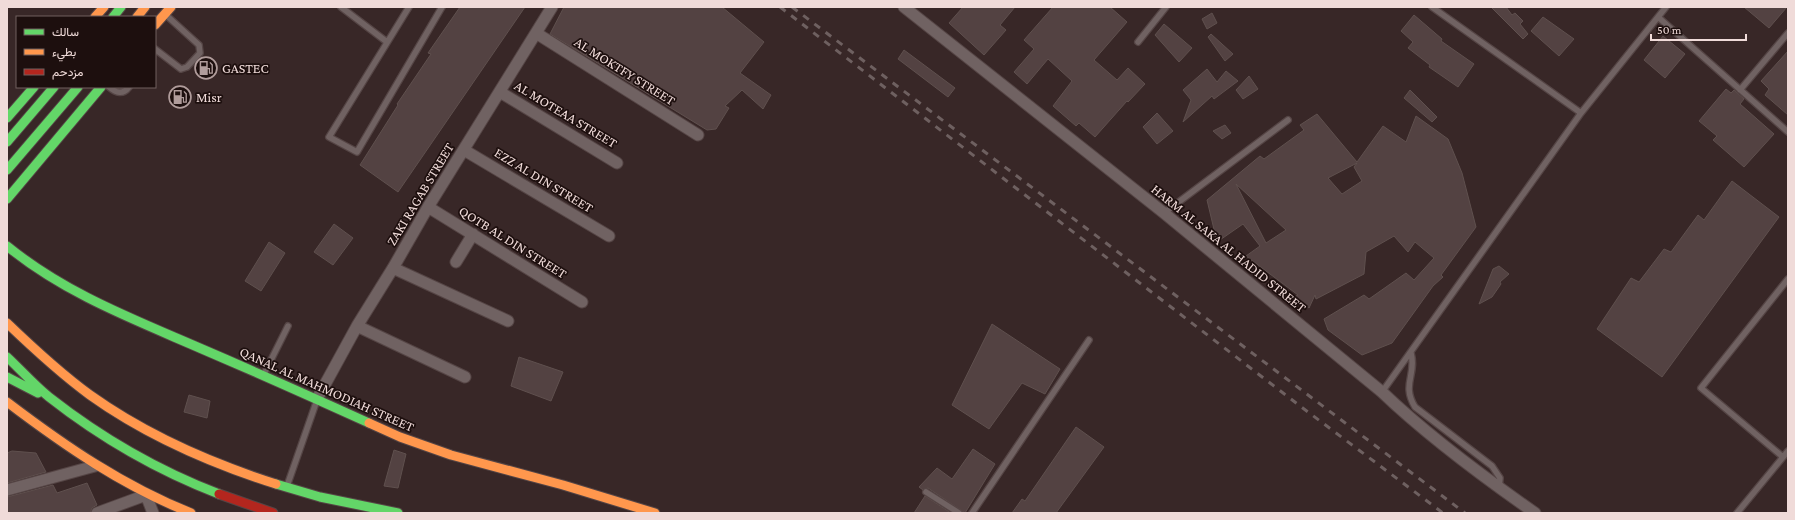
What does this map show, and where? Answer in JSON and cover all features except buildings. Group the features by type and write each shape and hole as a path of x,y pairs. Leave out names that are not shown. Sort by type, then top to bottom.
{"main road":[{"path":"96,16 104,7"},
{"path":"113,16 121,7"},
{"path":"138,16 145,7"},
{"path":"156,24 168,10"},
{"path":"7,118 33,88"},
{"path":"7,142 53,88"},
{"path":"7,170 77,88"},
{"path":"7,199 100,88"},
{"name":"QANAL AL MAHMODIAH STREET","path":"7,246 36,268 97,304 264,375 394,434 426,447 458,457 563,485 655,513"},
{"path":"7,324 47,360 102,403 134,423 203,457 244,474 287,488 319,497 398,513"},
{"path":"7,357 55,401 112,441 172,474 229,498 273,513"},
{"path":"7,377 55,401"},
{"path":"7,402 66,447 95,466 146,495 191,513"}],"street":[{"name":"ZAKI RAGAB STREET","path":"317,399 356,326 552,7"},
{"name":"HARM AL SAKA AL HADID STREET","path":"904,7 1164,213 1382,392 1413,420 1499,488 1534,513"},
{"name":"AL MOKTFY STREET","path":"536,33 698,135"},
{"name":"AL MOTEAA STREET","path":"500,92 617,163"},
{"name":"EZZ AL DIN STREET","path":"464,150 609,236"},
{"name":"QOTB AL DIN STREET","path":"428,207 582,302"},
{"path":"456,262 473,234"},
{"path":"393,268 508,321"},
{"path":"356,326 465,377"},
{"path":"7,490 95,466"},
{"path":"97,513 146,495 153,513"}],"lane":[{"path":"341,7 387,42"},
{"path":"409,7 329,137 357,152 442,7"},
{"path":"1138,42 1166,7"},
{"path":"1432,7 1581,113"},
{"path":"1382,392 1581,113 1666,7"},
{"path":"156,52 181,70 187,68 200,50 198,45 168,10"},
{"path":"1658,17 1788,132"},
{"path":"1740,90 1788,33"},
{"path":"110,88 120,93 129,88"},
{"path":"1164,213 1288,120"},
{"path":"1783,457 1701,388 1788,279"},
{"path":"264,375 288,326"},
{"path":"972,513 1088,340"},
{"path":"1411,353 1413,363 1408,390 1410,399 1415,407 1492,466 1500,478 1499,488"},
{"path":"287,488 317,399"},
{"path":"1737,513 1788,451"},
{"path":"926,492 959,513"}],"railway":[{"path":"780,7 1300,406 1443,513"},
{"path":"792,7 1465,513"}],"traffic: fast":[{"path":"114,16 121,7"},
{"path":"7,118 33,88"},
{"path":"7,142 53,88"},
{"path":"7,170 77,88"},
{"path":"7,199 100,88"},
{"path":"7,246 29,263 76,292 126,316 369,423"},
{"path":"7,357 49,397 68,412 109,439 152,464 219,494"},
{"path":"7,377 38,393"},
{"path":"276,484 320,497 398,513"}],"traffic: slow":[{"path":"96,16 104,7"},
{"path":"138,16 145,7"},
{"path":"156,24 171,7"},
{"path":"7,323 79,387 133,423 179,447 227,467 276,484"},
{"path":"7,402 51,434 118,478 191,513"},
{"path":"369,423 400,437 451,455 563,485 655,513"}],"traffic: jam":[{"path":"219,494 273,513"}],"place":[{"name":"GASTEC","path":"206,68"},
{"name":"Misr","path":"180,97"}]}
